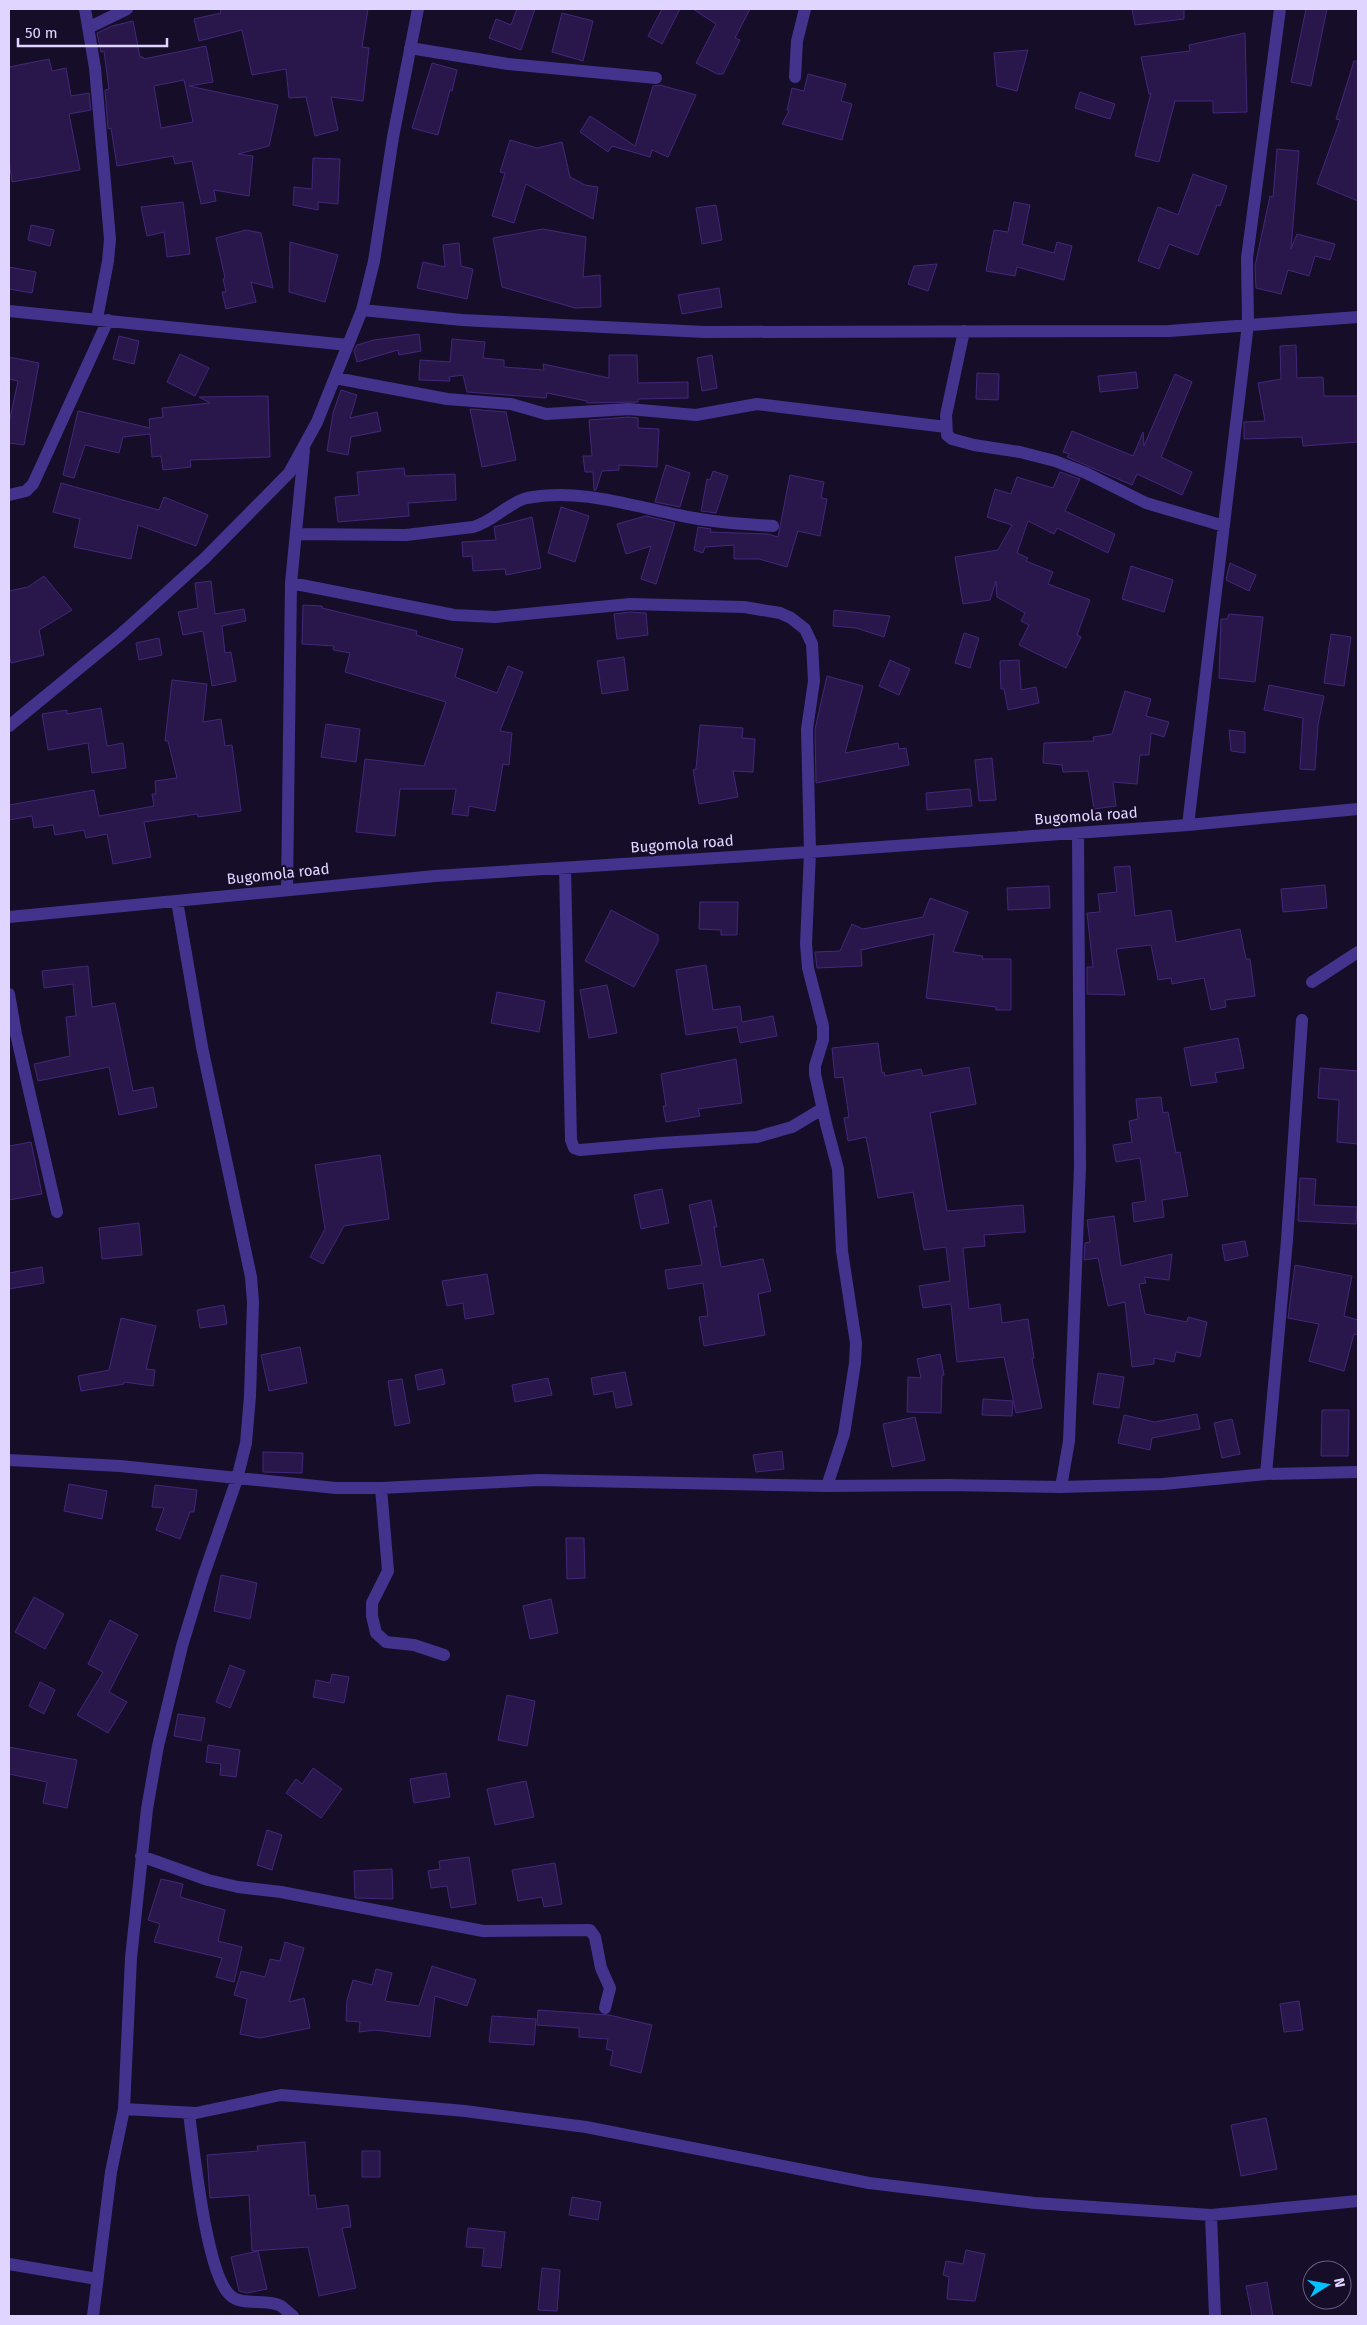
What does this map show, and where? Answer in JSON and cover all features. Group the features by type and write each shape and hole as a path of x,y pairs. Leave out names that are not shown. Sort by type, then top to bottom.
{"street":[{"path":"9,495 26,491 33,484 102,319 110,239 90,27 85,9"},
{"path":"90,27 128,9"},
{"path":"9,726 121,634 205,558 289,473 317,422 362,310 374,261 393,137 418,9"},
{"path":"795,76 797,41 805,9"},
{"path":"1188,825 1248,324 1246,258 1280,9"},
{"path":"410,48 508,64 656,78"},
{"path":"362,310 471,321 705,332 1169,331 1358,317"},
{"path":"9,311 348,345"},
{"path":"964,330 946,415 947,434 952,439 1055,461 1086,473 1146,503 1224,526"},
{"path":"335,378 447,398 511,404 546,414 629,409 696,415 757,404 946,427"},
{"path":"288,890 291,583 304,446"},
{"path":"296,534 406,534 473,527 482,525 525,498 555,496 603,498 680,516 773,526"},
{"path":"291,583 454,615 495,617 630,604 760,608 791,618 805,629 812,644 814,681 807,729 810,852 806,944 808,968 823,1026 823,1040 816,1066 822,1109 838,1169 842,1251 856,1343 856,1362 844,1434 827,1486"},
{"name":"Bugomola road","path":"9,917 435,876 1078,833 1358,809"},
{"path":"1061,1487 1069,1433 1080,1167 1078,833"},
{"path":"565,868 571,1140 574,1148 580,1150 661,1143 757,1138 792,1127 822,1109"},
{"path":"93,2316 111,2172 124,2109 132,1958 141,1856 158,1746 182,1646 203,1577 237,1479 246,1443 250,1396 252,1278 202,1047 177,901"},
{"path":"1312,982 1358,952"},
{"path":"9,994 57,1212"},
{"path":"1266,1474 1287,1240 1302,1020"},
{"path":"9,1460 120,1466 336,1488 381,1488 538,1480 827,1486 947,1485 1061,1487 1163,1484 1266,1474 1358,1472"},
{"path":"381,1488 388,1571 372,1603 372,1616 376,1633 386,1642 414,1645 444,1655"},
{"path":"141,1856 208,1880 238,1887 310,1898 483,1931 590,1930 595,1937 601,1968 610,1988 606,2008"},
{"path":"124,2109 189,2114 281,2095 465,2111 586,2127 869,2183 1035,2203 1211,2215 1358,2201"},
{"path":"189,2114 204,2218 223,2288 235,2299 282,2306 293,2316"},
{"path":"1211,2215 1215,2316"},
{"path":"9,2264 97,2279"}],"building":[{"path":"220,9 368,9 362,47 369,48 363,101 331,97 338,130 315,136 306,97 289,98 286,69 252,75 242,30 199,41 194,19 221,13"},
{"path":"517,9 535,9 521,50 489,38 496,19 511,25"},
{"path":"662,9 680,9 662,44 648,36"},
{"path":"693,9 750,9 735,38 740,40 723,74 717,74 696,63 716,24"},
{"path":"1132,9 1184,9 1184,19 1135,25"},
{"path":"1306,9 1327,9 1311,86 1291,82"},
{"path":"562,13 593,21 583,61 552,52"},
{"path":"133,21 140,57 144,59 206,46 213,82 189,86 278,105 269,146 238,154 253,156 249,196 214,190 216,201 201,204 192,161 175,164 173,156 117,166 111,128 108,129 105,90 109,89 104,51 101,52 97,33 112,26","holes":["184,80 193,122 161,128 154,86"]},
{"path":"1245,33 1247,112 1213,113 1213,101 1175,101 1159,162 1135,156 1151,93 1149,94 1141,57 1190,51 1189,45"},
{"path":"1028,50 1017,91 997,86 994,53"},
{"path":"49,59 52,71 66,68 71,96 89,93 91,110 69,114 80,170 12,182 9,161 9,67"},
{"path":"1354,61 1358,61 1358,201 1317,184 1340,120 1336,119"},
{"path":"432,63 457,70 438,135 412,128"},
{"path":"808,74 846,84 841,101 852,104 842,140 782,124 789,111 787,110 792,88 804,91"},
{"path":"660,85 696,95 668,157 652,150 650,157 612,146 608,152 580,132 590,116 635,146 653,86"},
{"path":"1080,92 1115,104 1110,119 1075,108"},
{"path":"510,140 537,148 562,142 570,177 585,185 598,187 593,219 526,184 514,223 492,216 505,173 500,172"},
{"path":"1277,149 1299,151 1291,249 1297,234 1335,244 1330,260 1315,256 1309,276 1288,270 1281,294 1256,288 1255,266 1270,196 1273,197"},
{"path":"313,158 340,159 338,204 318,202 318,210 293,205 294,187 312,189"},
{"path":"1193,174 1227,186 1220,206 1217,205 1198,255 1169,244 1159,269 1138,261 1158,207 1178,215"},
{"path":"183,202 190,254 167,257 164,232 147,236 141,207"},
{"path":"1014,202 1030,205 1022,244 1054,253 1057,242 1072,246 1064,280 1017,267 1015,276 986,271 994,230 1008,232"},
{"path":"716,205 722,240 702,244 696,208"},
{"path":"31,225 54,230 50,246 28,240"},
{"path":"543,229 586,237 583,277 600,275 601,307 575,308 502,287 493,238"},
{"path":"246,230 261,233 273,288 251,282 256,302 226,309 222,292 226,292 223,279 225,278 216,238"},
{"path":"290,242 338,255 325,302 289,292"},
{"path":"459,243 461,266 473,269 467,299 417,288 423,262 445,267 443,245"},
{"path":"937,264 928,291 908,284 914,266"},
{"path":"9,267 36,272 32,293 9,289"},
{"path":"719,288 722,307 682,314 678,295"},
{"path":"419,334 421,351 399,355 398,350 357,362 354,351 357,345 374,340"},
{"path":"119,336 139,341 134,364 113,359"},
{"path":"452,339 485,342 483,358 504,360 504,367 544,370 543,364 609,378 609,355 637,355 638,383 688,382 688,398 638,399 638,402 587,403 587,401 547,393 546,398 467,392 463,375 449,377 450,381 419,380 420,360 450,362"},
{"path":"1296,345 1297,378 1323,377 1324,396 1358,396 1358,442 1303,446 1302,437 1244,439 1244,422 1265,421 1258,383 1281,379 1280,346"},
{"path":"180,354 209,368 195,396 167,382"},
{"path":"712,355 717,388 702,391 697,358"},
{"path":"9,357 39,363 24,445 9,443 9,423 18,381 9,379"},
{"path":"1136,372 1138,388 1100,392 1098,376"},
{"path":"977,373 999,374 998,400 976,399"},
{"path":"1175,374 1192,382 1161,457 1192,472 1182,495 1137,474 1132,485 1067,457 1069,454 1063,452 1072,431 1133,456 1143,432 1144,446"},
{"path":"341,390 357,395 350,418 377,412 381,431 351,437 348,455 327,451 333,413"},
{"path":"268,396 270,457 190,460 191,467 163,470 161,456 152,457 150,434 123,437 119,453 85,445 74,478 63,475 78,411 150,428 149,419 163,417 162,408 210,403 199,397"},
{"path":"470,409 506,412 516,460 482,467"},
{"path":"638,418 638,428 659,429 657,467 619,465 619,470 602,471 596,490 594,490 593,472 585,472 583,456 592,456 589,420"},
{"path":"666,465 690,473 680,507 655,502"},
{"path":"404,468 405,476 455,474 456,500 408,503 409,516 338,522 335,497 359,495 357,472"},
{"path":"713,471 728,476 716,513 701,511 707,479 710,480"},
{"path":"1060,472 1080,479 1065,511 1115,534 1108,553 1057,528 1054,534 1028,521 1017,553 1028,558 1026,561 1053,572 1048,584 1090,600 1077,635 1081,637 1066,668 1019,645 1029,625 1021,621 1025,613 997,597 996,581 990,600 963,604 955,557 998,550 1012,525 987,517 995,489 1011,494 1017,477 1053,488"},
{"path":"790,475 824,482 821,498 827,499 820,536 798,531 787,567 759,559 734,559 734,545 705,547 703,553 694,550 698,527 711,529 710,532 768,534 778,537"},
{"path":"61,483 159,510 164,497 208,515 196,546 138,525 131,559 74,547 80,519 53,512"},
{"path":"561,507 589,516 575,562 548,553"},
{"path":"646,516 675,523 656,584 641,579 651,546 626,554 617,524"},
{"path":"532,517 541,568 506,575 505,569 473,571 472,556 463,557 462,542 496,540 494,527"},
{"path":"1230,563 1256,575 1249,591 1226,580"},
{"path":"1131,566 1173,580 1164,612 1122,599"},
{"path":"44,576 72,610 39,630 44,655 11,663 9,653 9,591 28,587"},
{"path":"211,581 215,614 244,609 246,621 222,626 225,653 231,652 236,681 212,686 203,631 183,635 178,612 198,608 195,583"},
{"path":"303,605 322,606 322,608 417,631 416,635 463,649 455,677 497,693 508,666 523,672 500,731 512,733 509,765 503,764 495,811 469,806 468,816 452,814 456,789 400,789 395,836 356,832 365,759 424,766 446,702 345,672 350,653 333,650 334,646 302,644"},
{"path":"834,610 890,616 884,637 856,628 833,626"},
{"path":"646,613 648,635 617,639 614,614"},
{"path":"1229,614 1263,617 1255,682 1219,678 1221,619 1227,619"},
{"path":"964,633 979,638 970,668 955,663"},
{"path":"1331,634 1351,637 1344,686 1324,683"},
{"path":"159,638 162,655 139,660 136,643"},
{"path":"624,657 628,690 602,694 597,661"},
{"path":"890,660 910,669 899,695 879,686"},
{"path":"1019,660 1021,690 1036,687 1039,703 1008,710 1004,689 1001,689 1000,661"},
{"path":"827,676 863,686 845,753 898,743 899,749 906,748 909,765 816,783 815,729"},
{"path":"172,680 207,684 203,722 221,719 225,746 232,745 241,811 198,817 197,814 144,822 151,857 113,864 107,834 86,838 84,830 55,835 53,825 34,828 32,816 9,820 9,805 94,790 99,816 154,806 152,794 156,794 155,781 177,778 168,741 165,741"},
{"path":"1269,685 1324,696 1318,725 1315,770 1300,769 1303,718 1264,710"},
{"path":"1125,691 1151,699 1146,716 1169,722 1164,737 1151,733 1149,755 1140,755 1137,784 1113,782 1116,806 1094,809 1088,771 1063,772 1062,765 1043,763 1044,743 1094,741 1093,737 1112,734"},
{"path":"101,708 107,746 123,743 126,768 92,773 88,743 48,750 42,714 67,710 67,714"},
{"path":"326,724 360,729 356,762 321,757"},
{"path":"700,725 743,728 742,738 755,739 753,772 733,771 738,797 699,804 693,770 696,769"},
{"path":"1229,730 1245,732 1245,753 1231,751"},
{"path":"992,758 996,800 979,801 975,760"},
{"path":"970,789 972,806 927,810 926,793"},
{"path":"1130,866 1135,916 1171,910 1176,942 1240,929 1246,959 1250,959 1255,996 1225,1000 1226,1007 1211,1010 1204,978 1172,984 1171,978 1158,980 1151,945 1116,949 1125,995 1087,994 1087,967 1093,967 1087,913 1100,912 1098,894 1117,892 1114,867"},
{"path":"1325,885 1327,908 1283,912 1281,889"},
{"path":"1049,886 1050,908 1008,910 1007,888"},
{"path":"930,898 968,912 953,952 983,956 982,959 1011,959 1011,1010 996,1010 996,1007 926,998 934,934 861,950 862,966 817,968 815,952 840,951 852,924 863,929 923,917"},
{"path":"700,902 738,902 737,935 721,935 721,930 699,929"},
{"path":"611,910 658,935 658,942 634,987 585,961"},
{"path":"706,965 713,1010 740,1006 742,1022 773,1016 777,1036 740,1043 737,1027 686,1035 676,970"},
{"path":"88,966 92,1007 115,1003 133,1091 153,1087 157,1107 119,1115 109,1067 38,1081 34,1064 70,1056 66,1017 76,1016 73,984 44,988 42,971"},
{"path":"607,985 617,1033 589,1038 580,990"},
{"path":"497,992 545,1001 539,1032 491,1023"},
{"path":"1238,1038 1244,1068 1215,1073 1217,1082 1191,1086 1184,1048"},
{"path":"878,1043 882,1073 884,1072 885,1076 921,1069 923,1076 969,1067 976,1104 930,1113 947,1211 1023,1205 1025,1232 984,1235 985,1246 963,1248 969,1309 1000,1304 1002,1323 1028,1319 1034,1358 1032,1359 1042,1408 1016,1413 1004,1357 957,1362 951,1304 923,1308 919,1286 950,1281 946,1247 924,1250 913,1192 878,1198 866,1137 848,1141 844,1118 849,1117 843,1077 835,1078 832,1048"},
{"path":"736,1059 742,1103 698,1109 700,1116 666,1122 663,1106 666,1106 661,1074"},
{"path":"1320,1068 1358,1071 1358,1144 1337,1142 1339,1100 1318,1098"},
{"path":"1161,1097 1163,1113 1168,1112 1176,1153 1180,1152 1188,1196 1162,1200 1164,1217 1134,1222 1132,1203 1146,1201 1140,1158 1116,1162 1113,1145 1132,1142 1129,1121 1138,1119 1136,1099"},
{"path":"31,1142 42,1194 9,1200 9,1146"},
{"path":"380,1155 389,1219 344,1226 323,1264 310,1257 325,1229 315,1165"},
{"path":"1300,1178 1316,1179 1314,1205 1357,1207 1356,1224 1298,1221"},
{"path":"662,1189 669,1223 641,1229 634,1195"},
{"path":"711,1200 717,1227 714,1227 721,1267 763,1259 771,1291 758,1294 765,1335 704,1346 699,1317 708,1316 703,1283 668,1289 665,1270 702,1265 689,1205"},
{"path":"1114,1216 1121,1266 1172,1254 1169,1280 1144,1277 1146,1283 1139,1284 1145,1314 1187,1322 1188,1317 1207,1322 1200,1357 1176,1352 1174,1362 1154,1358 1154,1364 1132,1367 1125,1302 1108,1306 1098,1258 1084,1260 1085,1243 1090,1242 1087,1220"},
{"path":"139,1223 142,1255 102,1259 99,1228"},
{"path":"1245,1241 1248,1256 1225,1261 1222,1245"},
{"path":"1295,1265 1352,1276 1344,1316 1358,1320 1358,1335 1354,1334 1344,1371 1309,1361 1319,1324 1288,1318"},
{"path":"42,1267 44,1283 9,1289 9,1273"},
{"path":"487,1274 494,1314 465,1319 463,1303 447,1306 442,1281"},
{"path":"224,1305 227,1324 200,1328 197,1310"},
{"path":"121,1318 156,1326 146,1369 155,1370 153,1386 124,1382 124,1384 81,1391 78,1376 109,1370"},
{"path":"300,1347 307,1383 269,1391 261,1355"},
{"path":"940,1354 944,1375 942,1375 941,1413 907,1412 908,1377 921,1378 917,1359"},
{"path":"442,1369 445,1384 418,1390 415,1375"},
{"path":"625,1372 632,1405 616,1408 613,1391 594,1395 591,1378"},
{"path":"1098,1373 1124,1377 1119,1408 1093,1404"},
{"path":"548,1378 552,1395 515,1402 512,1385"},
{"path":"402,1379 410,1423 395,1426 388,1381"},
{"path":"983,1399 1013,1401 1012,1416 982,1415"},
{"path":"1322,1410 1349,1410 1348,1456 1321,1456"},
{"path":"1197,1414 1200,1429 1152,1438 1150,1450 1118,1443 1124,1415 1155,1422"},
{"path":"915,1417 925,1460 892,1467 883,1424"},
{"path":"1232,1419 1240,1454 1222,1458 1214,1423"},
{"path":"782,1451 784,1469 756,1472 753,1455"},
{"path":"263,1452 303,1453 302,1473 263,1472"},
{"path":"69,1484 107,1491 102,1519 64,1511"},
{"path":"155,1485 197,1490 194,1512 190,1512 180,1539 156,1530 164,1508 152,1507"},
{"path":"566,1538 584,1538 585,1578 567,1579"},
{"path":"221,1575 257,1583 250,1619 214,1611"},
{"path":"34,1597 64,1614 45,1649 15,1632"},
{"path":"551,1599 558,1633 530,1639 523,1606"},
{"path":"110,1620 138,1635 109,1692 127,1702 108,1733 77,1715 103,1672 88,1664"},
{"path":"230,1665 245,1671 230,1708 216,1702"},
{"path":"332,1674 349,1677 344,1703 313,1697 316,1680 330,1683"},
{"path":"40,1682 55,1690 44,1714 29,1706"},
{"path":"507,1695 535,1701 527,1746 498,1740"},
{"path":"178,1714 205,1718 201,1741 174,1736"},
{"path":"208,1745 240,1750 236,1777 220,1775 221,1764 206,1762"},
{"path":"9,1747 77,1760 67,1808 43,1803 47,1782 9,1774"},
{"path":"313,1768 342,1789 321,1818 286,1793 296,1779 302,1784"},
{"path":"446,1773 450,1797 414,1803 410,1779"},
{"path":"526,1781 534,1817 495,1825 487,1789"},
{"path":"267,1830 282,1835 272,1870 257,1865"},
{"path":"469,1857 476,1904 451,1908 447,1886 431,1888 428,1871 440,1869 439,1861"},
{"path":"555,1863 562,1904 544,1907 542,1897 518,1901 512,1870"},
{"path":"392,1869 393,1899 355,1898 354,1871"},
{"path":"161,1879 183,1884 180,1897 225,1910 218,1941 242,1947 234,1982 216,1977 222,1958 154,1942 160,1924 148,1920"},
{"path":"285,1942 304,1948 289,2002 304,1998 310,2028 260,2038 240,2034 247,1999 234,1995 241,1971 265,1977 270,1959 280,1961"},
{"path":"432,1966 476,1980 467,2006 435,1996 430,2037 375,2030 359,2032 360,2022 346,2021 347,2000 353,1980 372,1985 376,1969 392,1973 385,2001 419,2006"},
{"path":"1299,2001 1303,2030 1284,2032 1280,2004"},
{"path":"538,2010 609,2015 652,2025 641,2073 610,2065 613,2051 606,2049 608,2039 579,2037 579,2028 537,2025"},
{"path":"492,2016 536,2019 534,2045 489,2042"},
{"path":"1266,2118 1277,2169 1241,2176 1231,2125"},
{"path":"305,2142 309,2196 315,2195 317,2209 348,2205 351,2227 342,2228 356,2288 319,2296 308,2247 252,2251 249,2195 210,2198 207,2155 258,2151 257,2146"},
{"path":"362,2151 380,2151 380,2177 362,2177"},
{"path":"572,2197 601,2202 598,2220 569,2215"},
{"path":"468,2228 505,2232 501,2268 482,2266 484,2248 466,2247"},
{"path":"966,2250 985,2254 975,2301 947,2299 949,2277 943,2275 946,2261 963,2264"},
{"path":"258,2251 267,2289 247,2293 239,2291 231,2257"},
{"path":"542,2268 560,2270 557,2311 538,2310"},
{"path":"1267,2282 1273,2316 1252,2316 1246,2286"}]}
